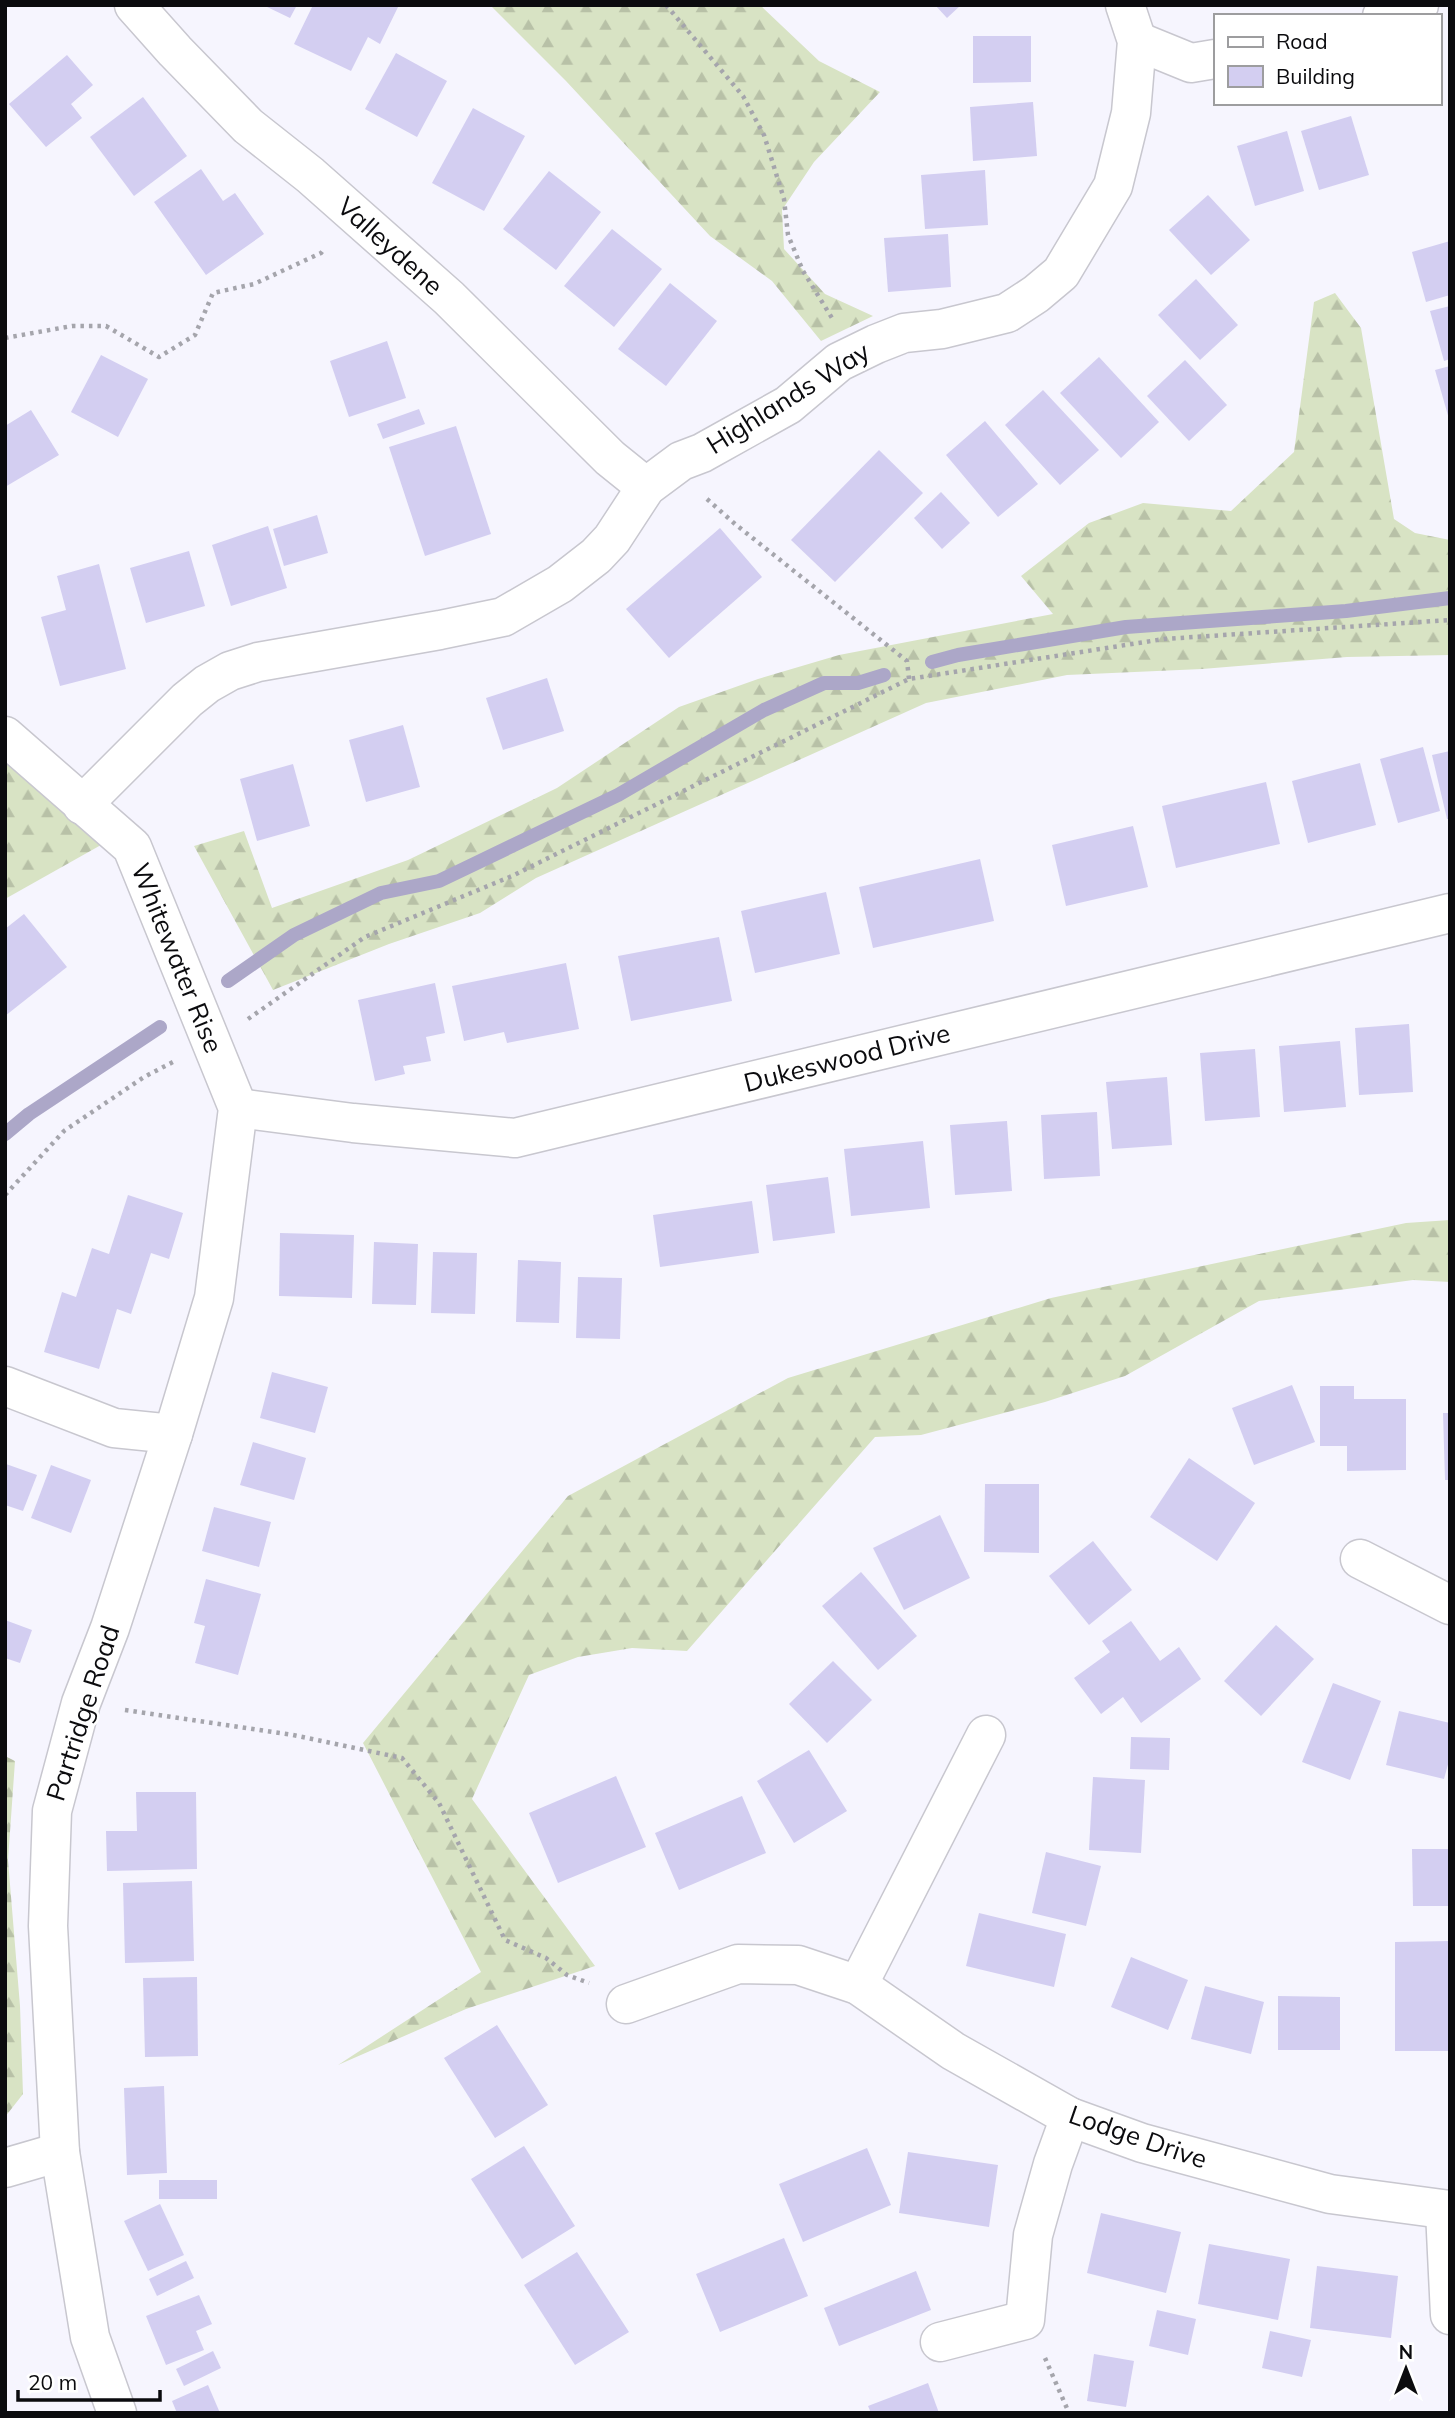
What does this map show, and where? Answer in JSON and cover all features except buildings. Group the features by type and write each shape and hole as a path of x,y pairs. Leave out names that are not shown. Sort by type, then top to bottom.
{"street":[{"name":"Valleydene","path":"134,5 174,51 248,126 310,175 449,298 610,458 659,477"},
{"name":"Highlands Way","path":"82,805 187,700 230,671 258,662 503,617 560,584 596,556 659,477 681,461 702,453 788,405 839,362 904,333 942,329 1007,313 1062,273 1113,186 1131,113 1137,41 1125,5"},
{"path":"1389,14 1419,5"},
{"path":"1137,41 1191,62 1214,59"},
{"name":"Whitewater Rise","path":"5,736 132,847 238,1108"},
{"name":"Dukeswood Drive","path":"238,1108 354,1123 515,1138 1450,913"},
{"name":"Partridge Road","path":"117,2413 90,2337 60,2152 48,1926 52,1811 81,1703 110,1628 214,1297 238,1108"},
{"path":"5,1386 114,1428 173,1434"},
{"path":"1360,1559 1450,1605"},
{"path":"858,1985 986,1734"},
{"name":"Lodge Drive","path":"625,2004 738,1964 798,1965 858,1985 953,2051 1070,2117 1142,2143 1330,2194 1448,2211"},
{"path":"940,2343 1025,2320 1033,2235 1053,2164 1070,2117"},
{"path":"5,2168 60,2152"},
{"path":"1448,2211 1450,2315"}],"path":[{"path":"666,5 743,96 764,135 784,199 788,235 798,259 853,355"},
{"path":"5,338 72,326 106,326 159,357 195,335 213,293 254,284 321,253 355,215"},
{"path":"659,477 735,524 907,661 909,679"},
{"path":"5,1195 64,1131 144,1077 241,1024 365,936 512,876 909,679 1164,639 1450,620"},
{"path":"81,1703 293,1735 348,1749 401,1758 439,1802 505,1940 546,1958 567,1975 610,1992 625,2004"},
{"path":"1025,2320 1051,2370 1069,2413"}],"green space":[{"path":"490,5 760,5 819,61 880,92 814,162 782,210 784,249 825,294 873,316 821,341 772,281 710,236 566,81"},
{"path":"1335,293 1361,328 1394,519 1415,533 1450,540 1450,655 1347,657 1202,669 1067,675 926,703 536,878 480,913 389,944 273,990 194,846 244,831 272,908 408,860 557,788 679,707 758,679 839,655 1053,614 1021,576 1089,523 1143,503 1231,511 1294,452 1314,302"},
{"path":"5,753 101,845 5,899"},
{"path":"1450,1220 1450,1282 1413,1280 1259,1301 1125,1376 1045,1402 921,1435 875,1437 687,1651 632,1648 578,1657 529,1675 472,1799 595,1966 466,2009 338,2065 481,1972 363,1743 568,1496 788,1378 1051,1298 1406,1223"},
{"path":"5,1756 15,1761 8,1860 20,2006 23,2094 5,2117"}],"waterway":[{"path":"932,662 958,655 1126,627 1346,611 1450,598"},
{"path":"228,981 294,935 381,893 439,881 618,795 764,710 824,683 858,683 884,675"},
{"path":"5,1134 29,1114 160,1027"}]}
